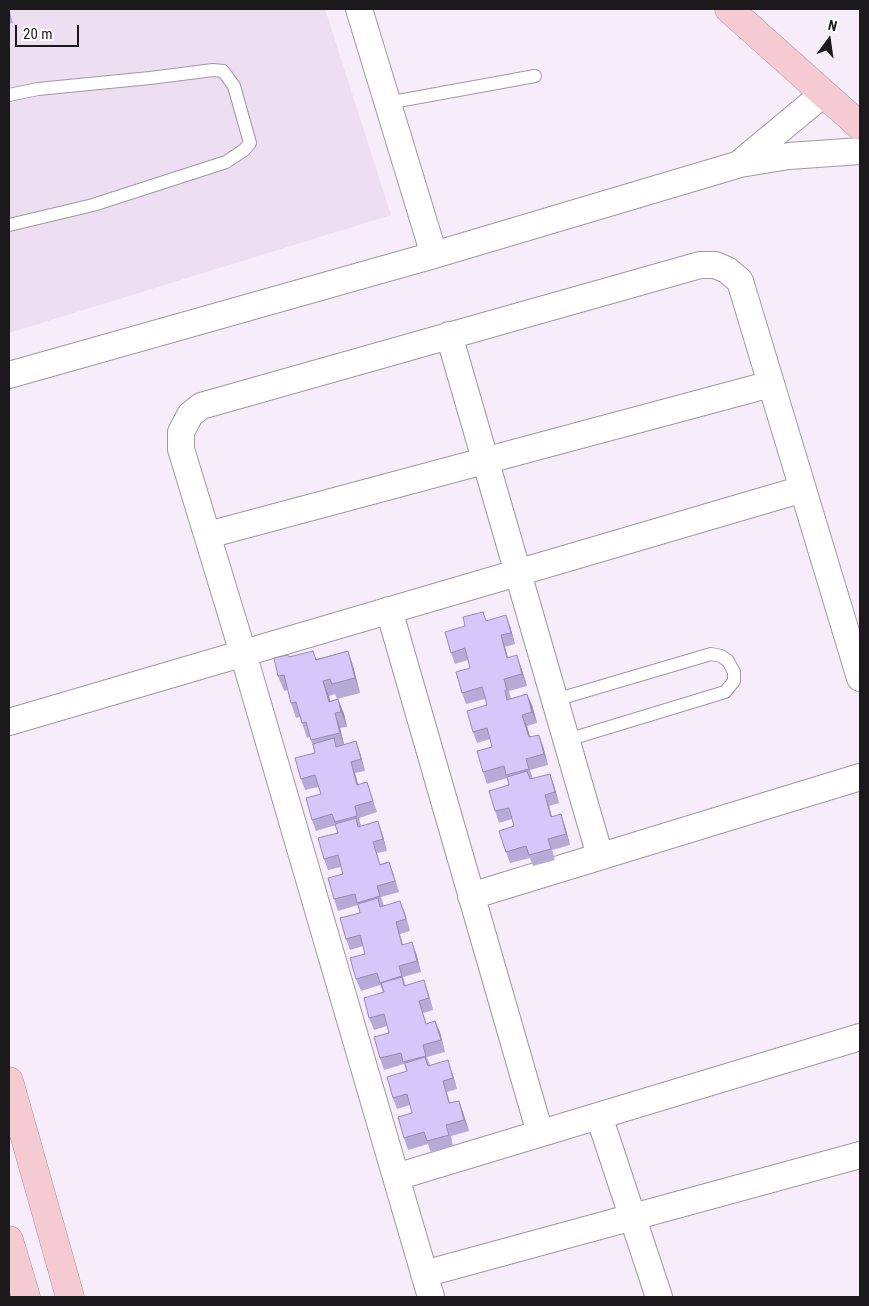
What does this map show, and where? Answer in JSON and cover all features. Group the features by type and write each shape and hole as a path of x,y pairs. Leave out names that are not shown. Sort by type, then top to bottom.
{"main road":[{"path":"729,9 860,126"},
{"path":"9,1081 70,1297"},
{"path":"9,1240 26,1297"}],"street":[{"path":"358,9 434,255"},
{"path":"740,164 824,94"},
{"path":"9,375 434,255 740,164 789,156 860,152"},
{"path":"860,678 740,282 727,270 715,265 700,265 201,406 190,415 181,432 181,449 243,653 427,1286 632,1217 860,1155"},
{"path":"449,336 600,856"},
{"path":"208,535 771,384"},
{"path":"9,722 803,489"},
{"path":"389,610 540,1133"},
{"path":"471,896 860,777"},
{"path":"396,1177 860,1037"},
{"path":"599,1116 659,1297"}],"lane":[{"path":"9,95 38,89 213,70 223,71 234,86 250,143 244,150 226,162 93,205 9,225"},
{"path":"388,104 535,76"},
{"path":"555,700 710,654 721,656 728,661 734,672 734,681 724,692 567,740"}],"shaded area":[{"path":"9,9 325,9 391,215 9,333"}],"building":[{"path":"483,612 486,621 506,615 511,633 501,635 507,658 517,655 522,674 504,679 507,700 527,694 532,712 522,715 529,737 539,735 544,754 526,759 529,769 506,775 504,766 483,772 477,751 492,747 487,728 473,732 467,711 487,705 485,697 482,687 462,693 456,672 470,668 465,648 451,653 445,632 465,626 463,617"},
{"path":"313,651 316,660 348,651 355,678 332,684 330,679 323,681 329,702 338,699 341,712 335,713 340,733 311,740 306,722 302,723 296,702 291,703 284,675 278,676 274,658 288,655 289,657"},
{"path":"334,738 336,747 356,741 361,759 351,762 357,785 367,782 373,801 355,806 357,816 335,822 332,814 312,820 306,798 321,794 315,775 301,779 295,758 315,753 313,744"},
{"path":"527,771 530,779 550,774 555,792 545,795 551,817 561,814 566,834 548,839 551,849 529,855 526,846 506,852 499,831 514,826 509,808 495,811 489,791 509,785 507,777"},
{"path":"356,818 358,827 378,821 383,839 373,842 380,865 389,862 395,881 377,886 380,896 357,903 355,894 334,899 328,878 343,874 338,855 324,859 318,838 338,833 335,824"},
{"path":"378,898 380,907 400,901 406,919 396,922 402,945 412,942 417,961 399,966 402,976 380,983 377,973 356,979 350,958 365,954 360,935 346,939 340,918 360,913 358,904"},
{"path":"402,977 404,986 424,980 429,998 419,1001 426,1024 435,1021 441,1040 423,1045 426,1056 403,1062 401,1053 380,1058 374,1037 389,1033 384,1014 369,1018 364,998 384,992 381,983"},
{"path":"425,1057 428,1066 448,1060 453,1078 443,1081 449,1103 459,1101 464,1120 446,1125 449,1135 427,1141 424,1132 404,1138 398,1117 412,1113 407,1094 393,1098 387,1077 407,1071 405,1063"}]}
